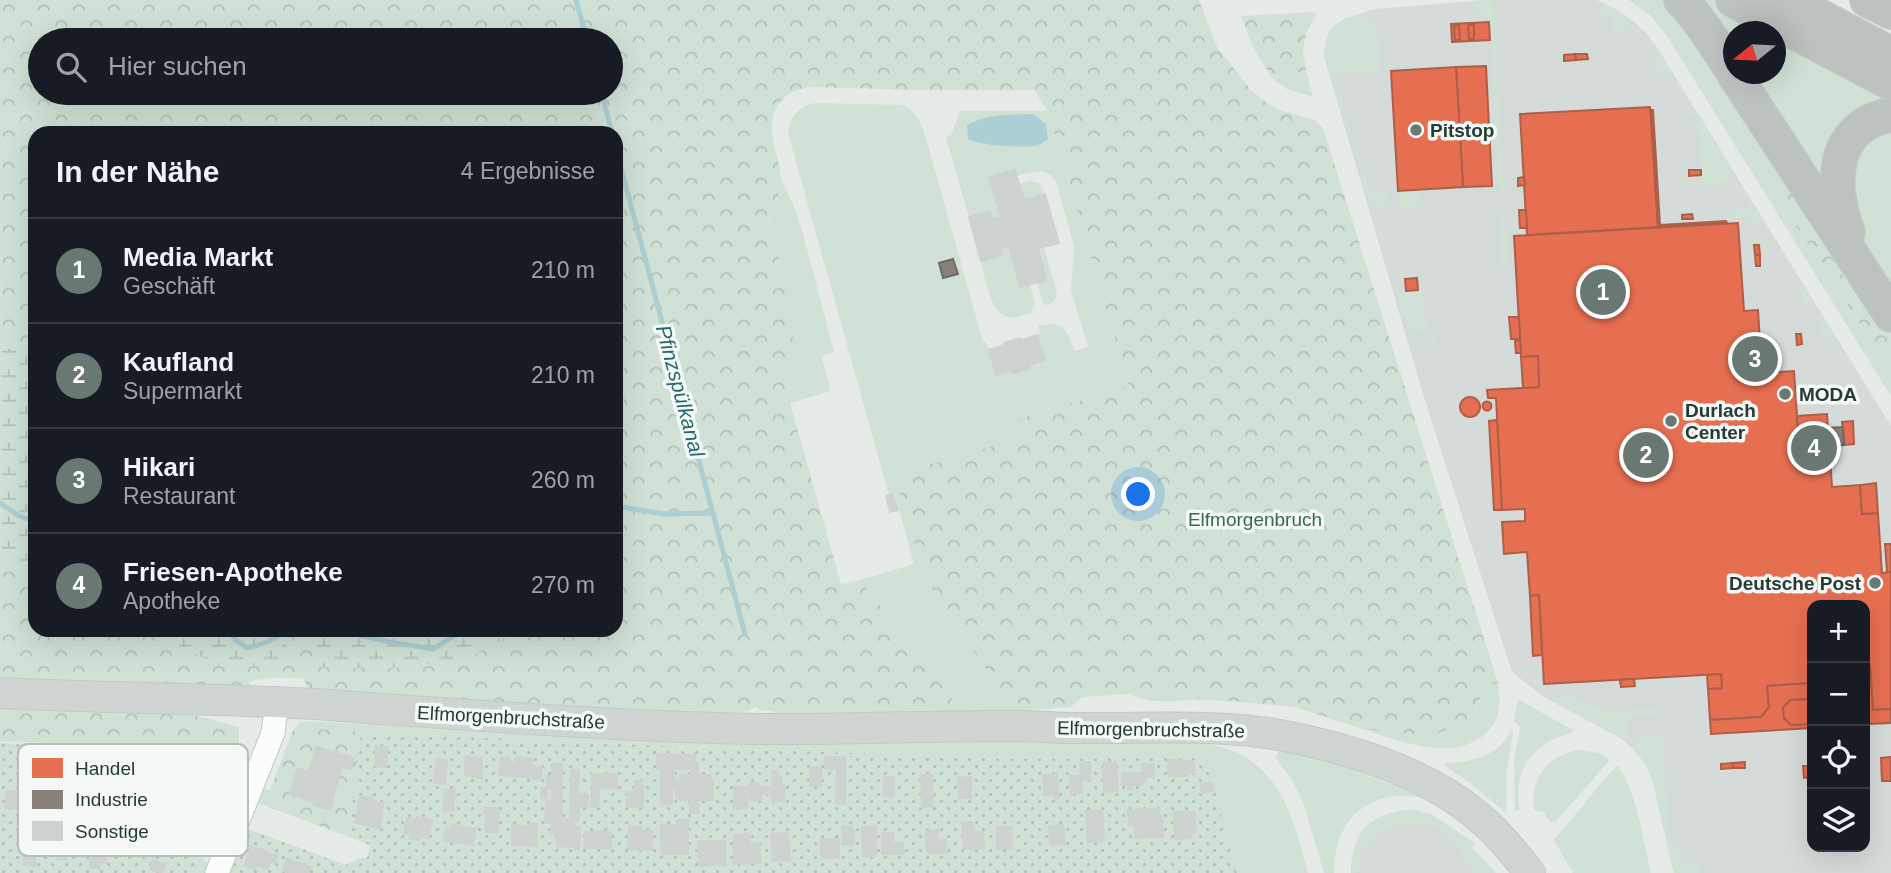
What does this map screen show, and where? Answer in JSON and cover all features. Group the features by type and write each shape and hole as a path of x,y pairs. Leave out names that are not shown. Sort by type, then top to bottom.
{"highway":[{"path":"1681,0 1723,57"},
{"path":"1733,0 1891,83"},
{"path":"1789,0 1891,54"},
{"path":"1867,0 1891,12"},
{"path":"1741,84 1891,316"},
{"path":"1891,115 1871,121 1859,128 1850,138 1843,150 1837,178 1841,215 1850,235 1891,300"}],"main road":[{"name":"Elfmorgenbruchstraße","path":"0,693 276,702 590,722 757,729 1023,725 1074,729 1212,727 1248,730 1303,739 1349,752 1420,779 1471,810 1494,831 1530,873"},
{"name":"Elfmorgenbruchstraße","path":"1023,725 1078,715 1202,709 1270,715 1349,733 1466,786 1504,820 1549,873"}],"street":[{"path":"248,796 273,733 276,702"},
{"path":"217,873 224,856"}],"shaded area":[{"path":"1488,0 1597,0 1634,22 1656,46 1891,426 1891,873 1674,873 1652,778 1638,753 1622,739 1544,697 1511,669 1423,394 1324,56 1330,31 1347,18 1375,9"},
{"path":"1399,823 1431,825 1441,829 1475,873 1357,873 1359,854 1374,835"}],"green space":[{"name":"Elfmorgenbruch","path":"0,0 1199,0 1217,47 1251,90 1280,110 1315,120 1323,128 1498,683 1488,685 1471,716 1459,727 1419,735 1362,729 1295,707 1197,698 1157,687 1130,694 1082,697 1071,707 1014,711 926,581 894,475 1017,439 1012,421 1129,386 1048,111 1034,90 811,87 793,91 784,98 772,120 781,184 769,221 768,234 780,260 790,313 793,344 789,376 790,403 841,584 860,580 964,715 782,716 771,711 759,711 758,707 750,711 723,713 701,719 309,689 303,679 290,678 251,681 246,690 0,682"},
{"path":"1493,0 1504,195 1499,188 1489,22 1469,1"},
{"path":"1629,0 1671,0 1723,77 1723,84 1728,84 1891,327 1891,345 1846,281 1789,189 1775,194 1891,371 1891,396 1667,36 1650,15"},
{"path":"1693,0 1717,0 1757,21 1723,21 1723,43"},
{"path":"1608,6 1628,18 1628,30 1614,33 1612,15 1601,16 1603,8"},
{"path":"1315,12 1316,15 1306,34 1297,13"},
{"path":"1297,13 1306,34 1303,50 1306,71 1272,78 1253,47 1241,16"},
{"path":"1355,16 1372,23 1379,36 1379,72 1333,75 1370,193 1389,192 1388,204 1382,208 1375,207 1370,202 1324,56 1326,41 1332,30 1336,25"},
{"path":"1786,36 1891,92 1891,100 1823,189 1751,84 1786,84"},
{"path":"1647,41 1654,43 1671,74 1656,74 1654,47 1642,48"},
{"path":"1306,71 1313,97 1287,89 1272,78"},
{"path":"815,103 904,105 917,116 927,142 983,342 986,341 996,374 1012,370 1013,373 1044,360 1037,335 1040,334 1038,326 1059,325 1066,332 1075,351 1088,347 1071,290 1074,246 1057,184 1045,172 1017,176 1015,170 990,178 1001,217 992,219 989,211 969,217 946,137 951,135 960,111 1048,111 1129,387 1012,421 1017,439 926,581 1014,711 964,715 860,580 914,564 895,494 889,495 788,133 796,113"},
{"path":"1691,110 1698,113 1732,169 1733,177 1729,181 1702,183 1697,115 1685,115"},
{"path":"1891,122 1891,290 1864,248 1845,171 1877,127"},
{"path":"781,179 803,234 834,352 821,356 831,391 790,403 789,375 793,345 788,304 780,260 767,233 778,199"},
{"path":"1030,181 1039,183 1045,194 1024,200 1019,184"},
{"path":"1778,181 1789,189 1846,281 1891,345 1891,371 1775,194 1773,185"},
{"path":"1421,190 1418,206 1399,207 1398,191"},
{"path":"1748,200 1757,210 1762,222 1756,227 1753,227 1752,217 1729,218 1729,211 1748,209"},
{"path":"1505,213 1509,267 1502,268 1499,216"},
{"path":"1009,246 1020,287 1030,285 1035,303 1031,313 1014,317 1003,315 997,310 981,261 1002,255 1000,248"},
{"path":"1044,247 1057,293 1054,301 1045,305 1037,283 1046,280 1038,248"},
{"path":"1795,281 1807,289 1811,303 1803,305 1801,292 1796,292"},
{"path":"1422,290 1424,318 1436,334 1434,348 1425,352 1416,349 1413,344 1397,293","holes":["1422,330 1431,330 1432,343 1429,343 1429,347 1425,350 1417,347 1411,335"]},
{"path":"1820,319 1825,320 1831,330 1829,341 1821,342"},
{"path":"0,348 28,350 28,566 0,553"},
{"path":"161,637 288,637 287,651 282,665 221,666"},
{"path":"313,637 505,637 468,659 397,668 316,667 312,653"},
{"path":"1498,683 1499,704 1495,722 1473,742 1458,747 1426,747 1362,729 1403,733 1447,730 1469,718 1488,685"},
{"path":"1157,687 1197,698 1234,701 1154,701 1130,694"},
{"path":"1571,697 1608,711 1659,708 1660,715 1627,718 1627,736 1622,739 1553,701 1554,698"},
{"path":"1518,699 1574,731 1548,742 1532,755 1522,771 1518,790 1520,810 1515,811 1514,760 1520,726 1514,721"},
{"path":"0,703 189,714 239,727 239,744 0,741"},
{"path":"305,721 507,733 785,739 1201,742 1243,756 1270,778 1287,807 1308,873 1237,873 1205,758 1007,759 362,732 358,760 290,735 299,723"},
{"path":"294,728 361,732 349,837 258,803 256,799 260,789 270,790"},
{"path":"1512,728 1506,813 1444,765 1485,756 1507,738"},
{"path":"361,732 1007,759 1206,758 1237,873 230,873 236,856 248,856 248,829 346,865 362,857 367,858 370,845 349,837"},
{"path":"1662,734 1669,835 1673,850 1680,850 1681,862 1699,862 1700,873 1674,873 1652,778 1632,747 1644,735"},
{"path":"0,743 24,744 18,744 18,856 198,856 191,873 0,873"},
{"path":"1281,749 1348,767 1390,784 1401,784 1432,800 1412,796 1393,797 1362,808 1341,834 1334,873 1324,873 1304,805 1293,781 1275,757"},
{"path":"1580,750 1599,753 1610,760 1556,821 1550,822 1544,812 1534,810 1538,778 1550,762 1569,752"},
{"path":"1618,766 1635,803 1651,873 1573,873 1554,840"},
{"path":"1412,809 1431,814 1476,844 1472,848 1496,873 1475,873 1441,829 1431,825 1399,823 1374,835 1359,854 1357,873 1351,873 1355,845 1366,826 1385,815"},
{"path":"198,856 205,856 203,860 215,865 212,873 191,873"}],"water":[{"path":"1033,114 1046,124 1048,139 1039,145 1002,146 968,139 967,125 975,121 999,115"}],"building: Handel":[{"path":"1489,22 1490,40 1452,42 1451,24"},
{"path":"1459,25 1460,40 1455,40 1454,26"},
{"path":"1468,25 1474,25 1474,39 1469,39"},
{"path":"1575,54 1587,54 1588,59 1576,60"},
{"path":"1575,54 1576,60 1564,61 1564,55"},
{"path":"1486,66 1492,186 1463,187 1456,67"},
{"path":"1456,67 1463,187 1398,191 1391,71"},
{"path":"1650,107 1658,227 1527,235 1520,114"},
{"path":"1651,110 1660,225 1727,223 1658,227"},
{"path":"1689,170 1701,170 1701,175 1689,176"},
{"path":"1524,177 1525,185 1518,186 1518,178"},
{"path":"1519,210 1526,210 1527,228 1520,228"},
{"path":"1692,214 1693,219 1682,219 1682,215"},
{"path":"1738,223 1744,311 1758,310 1762,373 1794,371 1798,430 1828,428 1832,487 1860,485 1862,514 1878,513 1882,573 1891,572 1891,709 1873,710 1870,600 1807,600 1807,683 1767,686 1769,707 1761,717 1710,720 1708,689 1722,688 1721,674 1544,684 1539,595 1530,596 1527,552 1504,554 1502,522 1525,521 1525,509 1502,510 1496,398 1488,398 1487,390 1539,387 1538,356 1521,357 1514,236"},
{"path":"1754,245 1759,245 1760,255 1755,255"},
{"path":"1755,255 1760,255 1760,266 1756,266"},
{"path":"1417,278 1418,290 1406,291 1405,279"},
{"path":"1509,317 1519,317 1520,339 1511,339"},
{"path":"1796,334 1801,334 1802,344 1797,345"},
{"path":"1520,340 1521,353 1516,353 1515,341"},
{"path":"1538,356 1539,387 1523,388 1521,357"},
{"path":"1800,387 1806,387 1806,399 1800,400"},
{"path":"1470,397 1477,400 1480,407 1477,414 1470,417 1463,414 1460,407 1463,400"},
{"path":"1487,402 1491,406 1487,410 1483,406"},
{"path":"1827,414 1828,428 1798,430 1797,416"},
{"path":"1497,420 1502,510 1494,510 1489,421"},
{"path":"1853,421 1854,444 1844,445 1842,422"},
{"path":"1876,483 1878,513 1862,514 1860,485"},
{"path":"1885,544 1891,544 1891,572 1887,572"},
{"path":"1539,595 1542,655 1533,656 1530,596"},
{"path":"1870,665 1873,710 1891,709 1891,723 1870,724"},
{"path":"1721,674 1722,688 1708,689 1707,675"},
{"path":"1634,679 1635,686 1621,687 1620,680"},
{"path":"1807,683 1807,699 1790,700 1783,708 1784,718 1791,725 1807,724 1807,728 1711,734 1710,720 1761,717 1769,707 1767,686"},
{"path":"1807,699 1807,724 1791,725 1784,718 1783,708 1790,700"},
{"path":"1891,757 1891,781 1882,781 1881,758"},
{"path":"1745,762 1745,768 1733,768 1733,763"},
{"path":"1733,763 1733,768 1721,769 1721,764"},
{"path":"1803,766 1807,766 1807,778 1804,778"}],"building: Industrie":[{"path":"953,259 958,274 943,278 939,263"},
{"path":"1843,427 1844,445 1834,446 1833,434 1828,434 1828,428"}],"building: Sonstige":[{"path":"1015,170 1024,200 1045,194 1059,243 1038,248 1046,280 1020,287 1009,246 1000,248 1002,255 981,261 969,217 990,211 992,219 1001,217 989,177"},
{"path":"1037,335 1045,360 1029,365 1030,368 996,375 989,350 1019,338 1022,340"},
{"path":"893,494 898,510 890,512 886,496"},
{"path":"376,746 387,747 386,767 375,766"},
{"path":"316,747 354,758 351,769 342,767 339,776 323,772 314,802 290,794 297,768 309,772"},
{"path":"657,754 695,755 698,775 691,775 691,769 657,769"},
{"path":"465,757 482,757 482,778 465,775"},
{"path":"501,757 516,763 516,757 533,759 532,766 542,767 541,779 499,775"},
{"path":"825,757 845,757 845,804 836,804 837,769 825,768"},
{"path":"436,759 447,760 445,784 434,783"},
{"path":"1168,760 1194,761 1194,773 1188,773 1188,776 1168,776"},
{"path":"1090,762 1091,780 1081,780 1080,763"},
{"path":"1103,762 1116,762 1118,791 1104,792"},
{"path":"552,764 562,764 561,820 564,821 563,827 557,827 557,834 551,834 552,823 545,823 546,801 552,801 552,788 547,788 547,776 552,776"},
{"path":"1142,764 1154,764 1154,777 1145,777 1145,782 1133,785 1132,790 1128,790 1128,785 1122,785 1122,773 1142,773"},
{"path":"810,767 821,767 821,786 810,786"},
{"path":"661,769 674,769 674,780 680,780 680,775 698,775 698,786 672,786 672,792 661,792"},
{"path":"571,770 579,770 578,794 588,795 588,807 579,807 578,820 570,819"},
{"path":"772,771 777,771 778,777 781,777 784,801 772,801"},
{"path":"323,772 339,776 330,810 313,805"},
{"path":"592,774 617,774 617,788 592,787"},
{"path":"1057,774 1059,798 1055,798 1055,795 1044,795 1043,775"},
{"path":"698,775 710,775 713,780 713,800 698,800"},
{"path":"921,775 932,775 933,807 922,807"},
{"path":"1070,776 1081,776 1082,793 1071,794"},
{"path":"884,777 894,777 894,796 883,796"},
{"path":"971,777 971,798 959,798 958,778"},
{"path":"635,781 643,781 643,807 627,807 627,792 634,792"},
{"path":"1211,782 1214,790 1202,793 1200,784"},
{"path":"750,783 758,783 758,787 771,787 772,794 761,794 761,800 750,800 747,787 750,788"},
{"path":"676,785 698,786 698,800 679,800 679,797 676,797"},
{"path":"592,787 599,787 598,807 591,807"},
{"path":"734,787 747,787 747,808 734,808"},
{"path":"541,788 547,788 547,798 541,798"},
{"path":"445,790 455,790 453,811 443,810"},
{"path":"6,791 18,791 17,808 5,808"},
{"path":"661,792 672,792 672,804 661,804"},
{"path":"360,796 383,803 380,828 355,823"},
{"path":"690,800 698,800 698,813 690,813"},
{"path":"485,808 498,808 498,832 486,832"},
{"path":"1159,809 1163,837 1135,838 1135,825 1129,825 1128,810"},
{"path":"1102,810 1104,841 1088,842 1086,811"},
{"path":"1174,812 1195,812 1196,833 1191,833 1191,838 1175,839"},
{"path":"417,817 432,820 428,838 420,836 420,840 410,839 411,834 404,833 407,818 416,820"},
{"path":"564,819 574,819 574,827 580,827 579,849 557,846 557,827 563,827"},
{"path":"677,820 688,820 688,836 661,836 661,825 677,825"},
{"path":"962,822 972,822 973,832 983,832 984,848 964,849"},
{"path":"451,824 476,829 473,845 444,840 446,828 450,829"},
{"path":"537,824 537,846 512,845 512,825"},
{"path":"1063,825 1065,844 1050,845 1049,826"},
{"path":"629,826 641,827 641,831 652,831 652,850 628,849"},
{"path":"851,826 854,830 854,844 844,844 842,827"},
{"path":"876,826 876,856 863,856 862,827"},
{"path":"997,827 1012,827 1012,848 997,849"},
{"path":"938,830 938,840 946,839 947,853 927,853 926,831"},
{"path":"585,832 611,832 611,848 585,848"},
{"path":"788,833 790,860 772,861 771,834"},
{"path":"882,833 893,833 893,843 903,843 903,854 882,854"},
{"path":"749,834 750,844 759,843 761,863 733,864 734,835"},
{"path":"661,836 688,836 688,854 662,854"},
{"path":"821,839 839,839 839,858 821,858"},
{"path":"698,841 725,841 725,864 699,866"},
{"path":"251,846 277,856 275,863 270,861 267,869 256,865 255,869 245,865"},
{"path":"57,856 66,856 66,860 57,860"},
{"path":"91,856 106,856 106,863 99,862 99,868 90,868"},
{"path":"24,857 35,857 35,866 24,865"},
{"path":"287,859 311,867 309,873 283,871"},
{"path":"153,860 165,865 162,873 150,869"}],"waterway":[{"name":"Pfinzspülkanal","path":"576,0 584,28"},
{"name":"Pfinzspülkanal","path":"605,105 610,126"},
{"name":"Pfinzspülkanal","path":"623,175 745,634"},
{"path":"0,503 28,519"},
{"path":"623,507 664,514 713,513"},
{"path":"233,637 247,648 276,637"},
{"path":"368,637 433,649 452,637"}],"place":[{"name":"Pitstop","path":"1416,130"},
{"name":"Media Markt","path":"1603,292"},
{"name":"Hikari","path":"1755,359"},
{"name":"MODA","path":"1785,394"},
{"name":"Durlach Center","path":"1671,421"},
{"name":"Friesen-Apotheke","path":"1814,448"},
{"name":"Kaufland","path":"1646,455"},
{"name":"Deutsche Post","path":"1875,583"}]}
